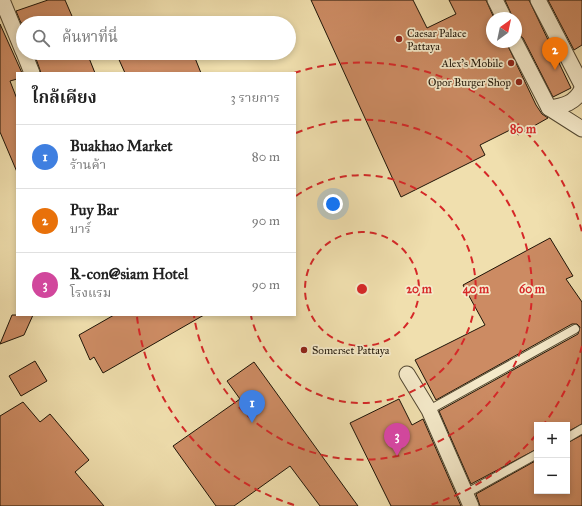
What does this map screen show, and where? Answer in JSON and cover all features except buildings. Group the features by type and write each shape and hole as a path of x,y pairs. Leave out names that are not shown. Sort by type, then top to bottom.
{"street":[{"path":"2,0 16,35"},
{"path":"495,0 501,12"},
{"path":"538,0 582,84"},
{"path":"518,48 549,108 582,129"},
{"path":"26,60 32,72"},
{"path":"549,108 561,107 571,103 577,98 582,89"},
{"path":"407,374 429,410 468,500"}],"lane":[{"path":"429,410 575,329"},
{"path":"570,436 582,429"},
{"path":"468,500 534,456"}],"place":[{"name":"Caesar Palace Pattaya","path":"399,39"},
{"name":"Alex's Mobile","path":"511,63"},
{"name":"Puy Bar","path":"555,70"},
{"name":"Opor Burger Shop","path":"519,82"},
{"name":"Somerset Pattaya","path":"304,350"},
{"name":"Buakhao Market","path":"252,423"},
{"name":"R-con@siam Hotel","path":"397,456"}]}
